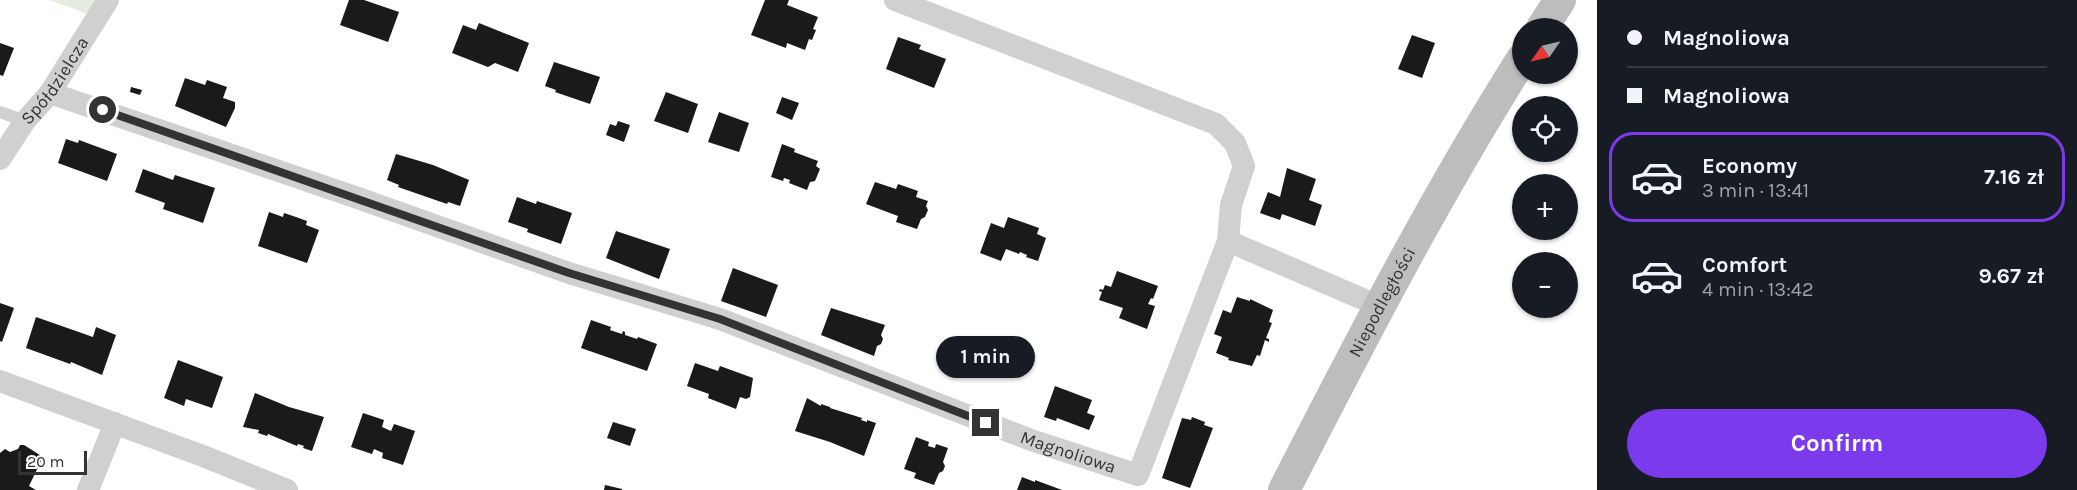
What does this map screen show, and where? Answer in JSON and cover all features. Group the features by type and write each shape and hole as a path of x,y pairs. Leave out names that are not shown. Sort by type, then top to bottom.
{"street":[{"name":"Spółdzielcza","path":"0,159 25,122 50,93 108,0"},
{"name":"Magnoliowa","path":"50,93 344,193 569,273 720,319 1030,440 1138,475 1228,241 1231,205 1244,166 1235,143 1216,124 895,0"},
{"path":"1548,18 1560,0"},
{"name":"Niepodległości","path":"1284,490 1379,306 1512,75"},
{"path":"1228,241 1379,306"},
{"path":"0,381 287,490"},
{"path":"88,490 115,423"}],"lane":[{"path":"0,112 25,122"}],"shaded area":[{"path":"49,0 100,0 91,15"}],"building":[{"path":"349,0 364,0 399,12 388,42 340,25"},
{"path":"765,0 789,0 787,5 818,17 813,29 816,30 805,50 787,43 786,48 751,35"},
{"path":"479,23 529,43 518,72 495,63 488,67 452,53 463,25 476,30"},
{"path":"1412,35 1435,43 1422,78 1398,69"},
{"path":"898,37 921,45 919,49 946,59 934,88 886,69"},
{"path":"0,43 14,48 3,76 0,75"},
{"path":"554,62 600,77 590,104 555,92 556,90 545,86"},
{"path":"185,78 205,85 207,80 227,87 223,98 235,102 235,108 226,127 175,106"},
{"path":"131,87 142,90 140,95 130,92"},
{"path":"666,92 698,104 688,133 654,121"},
{"path":"782,97 799,103 792,120 776,113"},
{"path":"719,112 749,123 739,152 708,142"},
{"path":"618,121 630,125 624,142 606,135 610,124 616,126"},
{"path":"66,139 78,143 79,140 117,154 107,181 58,163"},
{"path":"782,144 795,149 794,152 818,161 816,166 820,169 815,181 810,182 807,190 789,183 790,180 784,178 783,181 771,177"},
{"path":"396,154 433,165 469,180 460,206 448,202 447,204 398,187 399,185 387,180"},
{"path":"1287,168 1316,179 1309,200 1322,205 1315,226 1282,214 1280,220 1260,213 1268,192 1280,197"},
{"path":"143,169 173,180 175,175 215,188 203,223 163,209 165,203 135,192"},
{"path":"875,182 896,189 898,184 918,191 916,197 928,201 926,206 928,210 917,229 896,222 898,216 866,204"},
{"path":"517,197 572,213 561,244 527,232 528,229 508,222"},
{"path":"269,212 283,217 284,213 296,217 307,221 306,225 319,230 307,263 258,246"},
{"path":"1008,217 1039,228 1037,234 1046,238 1038,261 1020,252 1019,254 1006,249 1001,261 980,253 991,223 1004,228"},
{"path":"616,231 670,249 659,279 606,258"},
{"path":"733,268 778,285 766,317 721,301"},
{"path":"1117,271 1158,286 1153,299 1151,298 1148,304 1155,306 1147,329 1119,318 1123,308 1099,300 1102,292 1099,291 1100,289 1103,290 1105,285 1111,287"},
{"path":"1237,297 1250,301 1250,299 1273,310 1269,322 1272,323 1266,338 1269,342 1265,340 1260,356 1257,355 1252,366 1228,360 1229,358 1216,353 1222,337 1214,334 1223,310 1231,313"},
{"path":"0,303 14,308 2,342 0,341"},
{"path":"831,308 885,325 881,335 883,339 877,346 874,356 821,335"},
{"path":"36,317 93,337 96,327 116,335 102,375 71,362 70,364 26,348"},
{"path":"591,320 611,327 610,330 622,334 623,331 625,335 657,344 647,371 581,348"},
{"path":"178,360 223,377 212,408 186,399 184,406 164,398"},
{"path":"695,363 718,371 720,366 753,378 750,397 746,399 740,397 736,409 708,398 709,394 687,386"},
{"path":"1055,386 1092,400 1087,413 1095,416 1089,430 1057,418 1056,421 1044,417"},
{"path":"255,393 289,407 324,417 312,451 268,434 267,436 258,433 259,430 243,427"},
{"path":"807,398 821,406 821,404 862,418 861,420 876,423 864,456 795,431"},
{"path":"363,413 384,420 382,427 391,431 394,424 415,431 403,465 382,458 383,453 374,449 372,454 351,447"},
{"path":"1192,417 1213,428 1190,488 1162,478 1182,418 1191,420"},
{"path":"613,422 636,429 630,446 607,438"},
{"path":"916,437 929,442 928,446 935,448 936,444 948,448 943,462 945,466 934,485 914,478 916,473 904,469"},
{"path":"20,445 24,445 43,457 29,486 36,490 0,490 0,453 5,449 10,452 18,449"},
{"path":"1022,477 1035,482 1035,480 1062,490 1017,490"},
{"path":"605,485 622,489 622,490 604,490"}],"route":[{"path":"103,110 355,196 569,273 720,319 986,423"}]}
